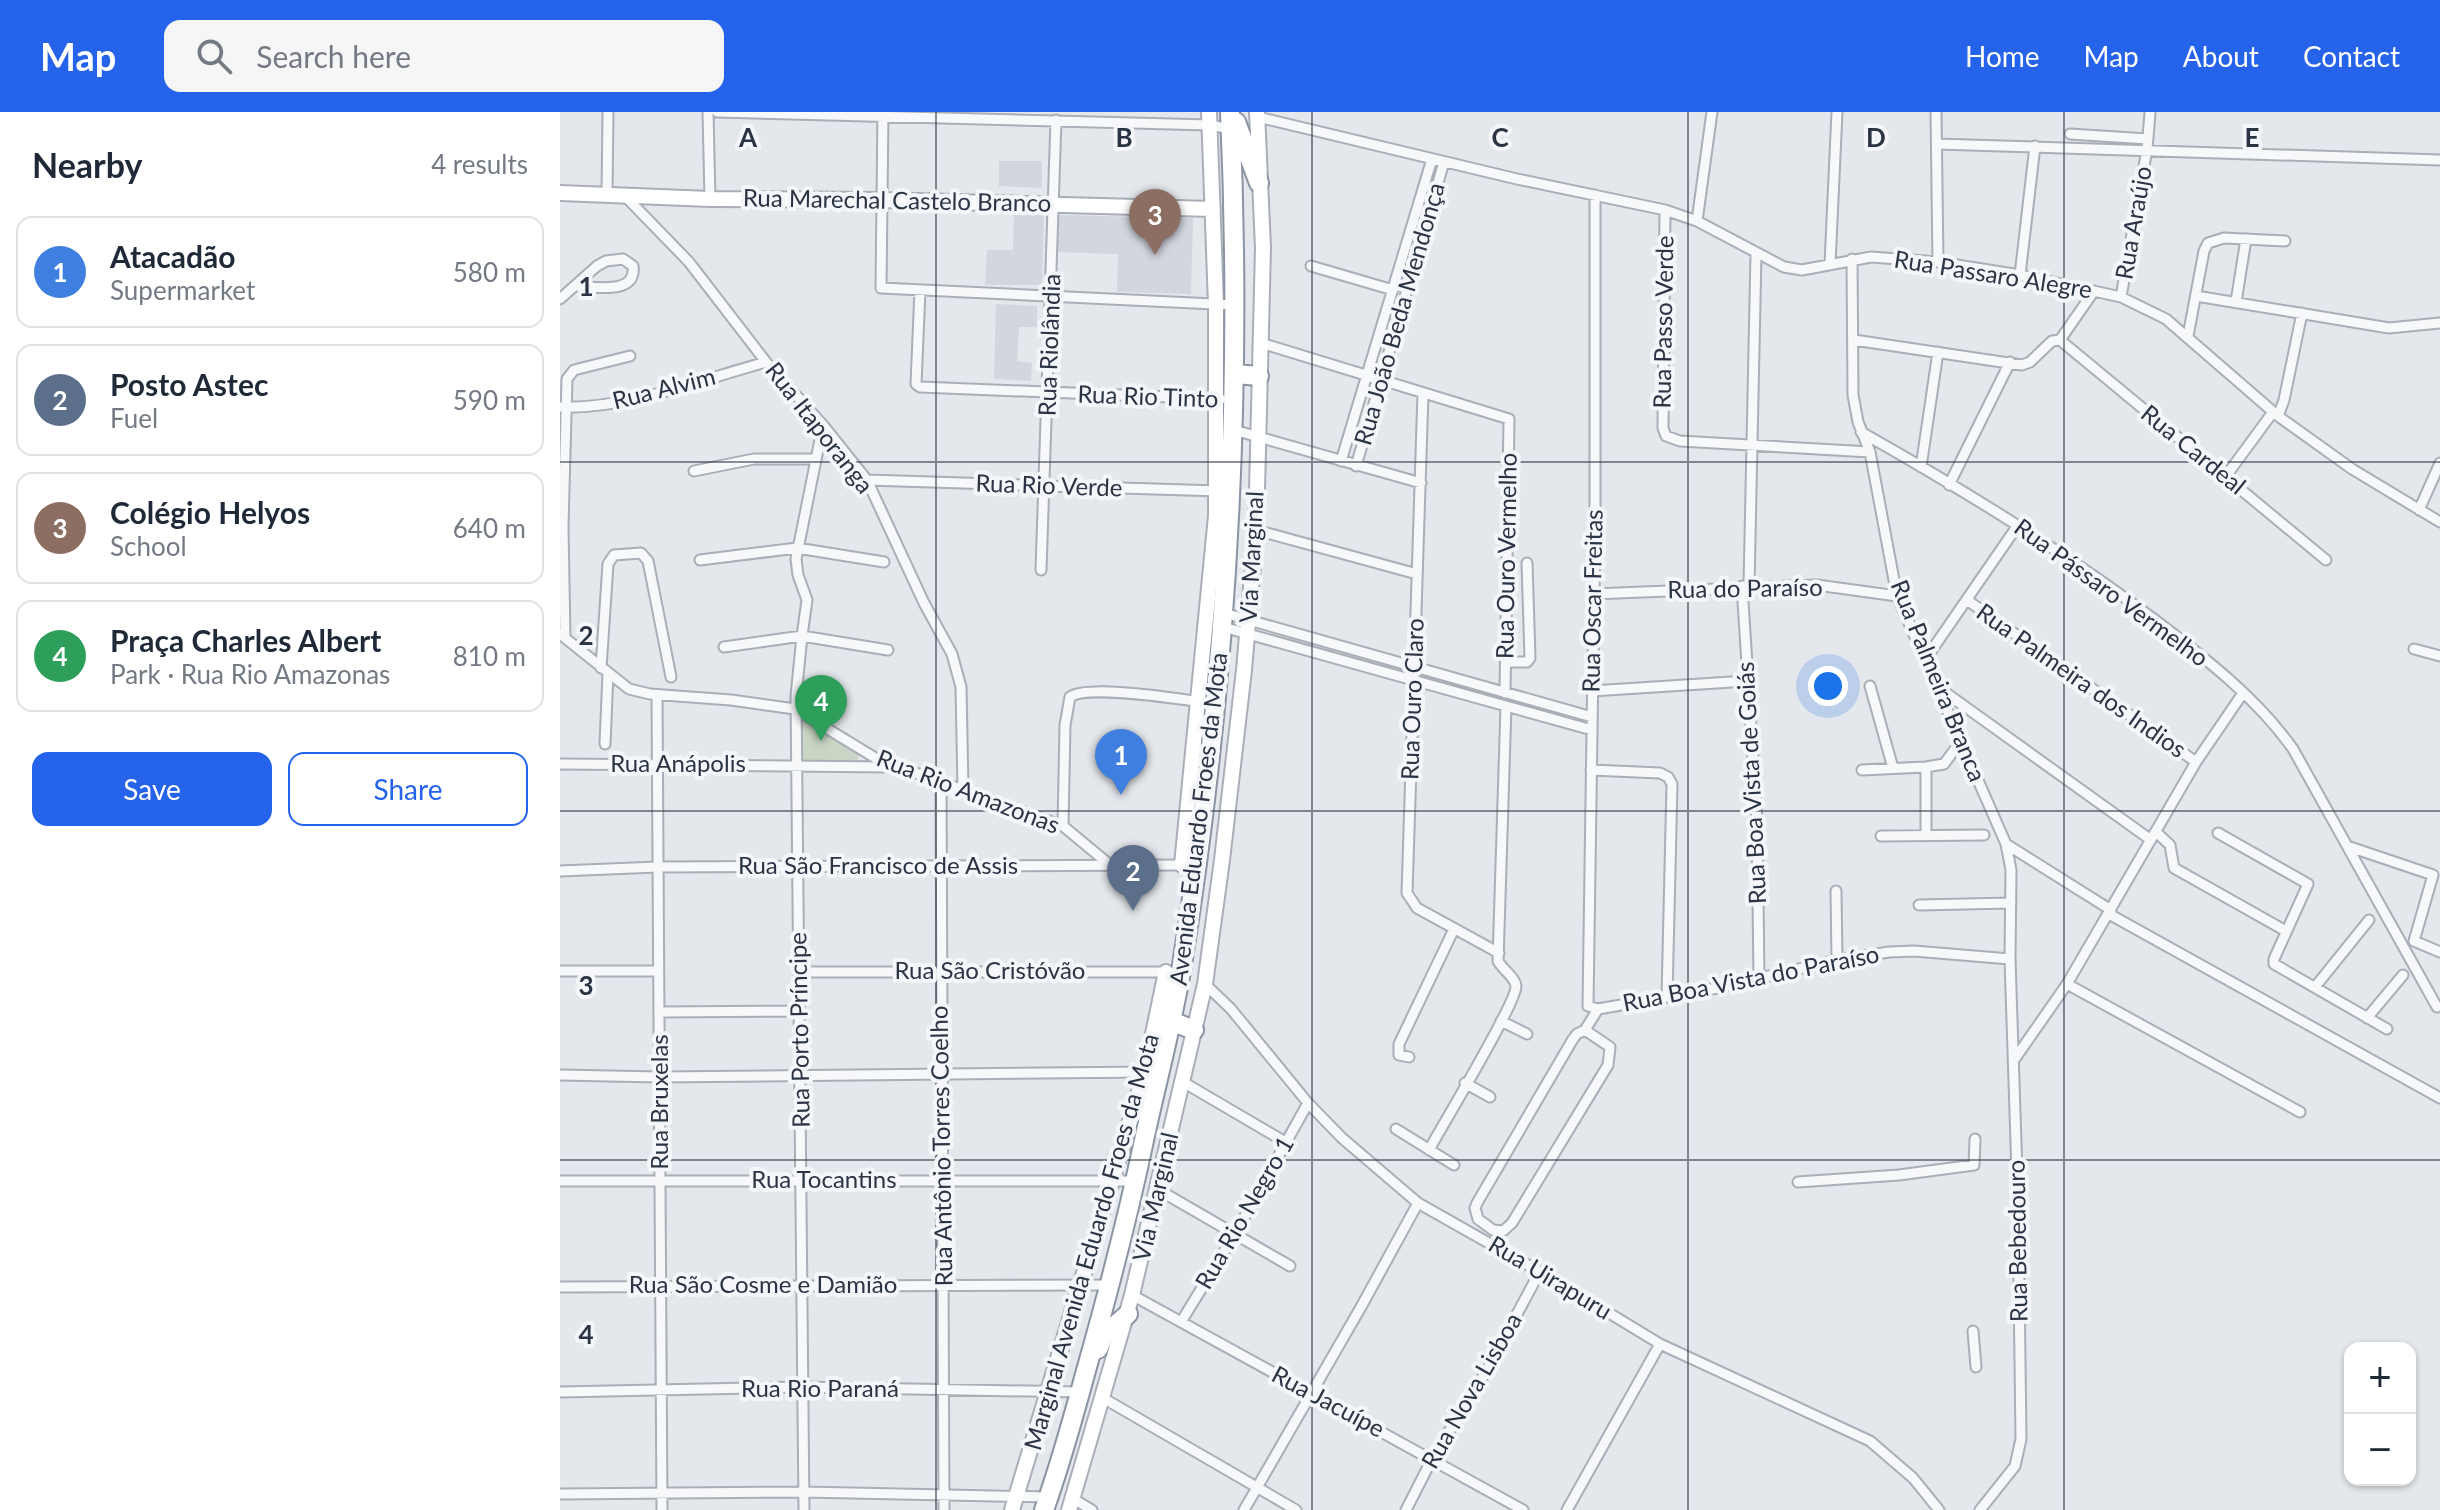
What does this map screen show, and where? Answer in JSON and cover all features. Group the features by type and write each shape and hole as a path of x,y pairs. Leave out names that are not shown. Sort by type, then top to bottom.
{"highway":[{"path":"1231,118 1259,183"},
{"name":"Avenida Eduardo Froes da Mota","path":"1047,1503 1110,1285 1135,1181 1152,1072 1171,1021 1174,972 1207,702 1224,620 1224,492 1234,430 1226,399 1235,374 1226,305 1233,209 1231,118"},
{"path":"1235,374 1259,376"},
{"path":"1171,1021 1194,1030"},
{"path":"1087,1369 1105,1334 1128,1314"}],"street":[{"path":"607,194 608,112"},
{"path":"708,112 710,199"},
{"path":"717,112 1006,115 1056,120 1231,118"},
{"path":"1697,221 1712,112"},
{"path":"1830,264 1837,112"},
{"path":"1936,112 1938,262"},
{"name":"Rua Araújo","path":"2121,297 2150,113"},
{"path":"883,114 881,288 1226,305"},
{"name":"Rua Passaro Alegre","path":"1258,115 1444,162 1665,210 1697,221 1784,267 1802,270 1852,259 1938,262 2020,275 2121,297 2149,309 2188,336 2275,414 2342,463 2440,522"},
{"name":"Via Marginal","path":"1070,1504 1128,1314 1205,984 1235,758 1256,530 1263,248 1258,115"},
{"path":"1063,826 1065,725 1070,697 1081,691 1207,702 1224,492 1226,399 1226,305 1213,209 1210,119"},
{"name":"Rua Riolândia","path":"1041,570 1056,120"},
{"path":"2070,134 2147,144"},
{"path":"1937,144 2147,144 2440,160"},
{"path":"2020,275 2035,146"},
{"name":"Rua João Beda Mendonça","path":"1341,461 1432,159"},
{"name":"Rua João Beda Mendonça","path":"1356,466 1444,162"},
{"name":"Rua Marechal Castelo Branco","path":"560,193 710,199 1054,203 1233,209"},
{"name":"Rua Itaporanga","path":"624,195 689,262 766,362 867,480 924,603 945,639 958,673 962,706 963,788"},
{"name":"Rua Oscar Freitas","path":"1593,1007 1591,770 1595,195"},
{"name":"Rua Passo Verde","path":"1665,210 1664,433 1680,441 1751,446"},
{"path":"2188,336 2206,245 2217,238 2285,241"},
{"path":"2236,302 2246,239"},
{"name":"Rua Boa Vista de Goiás","path":"1756,254 1746,586 1747,681 1757,821 1759,979"},
{"path":"560,299 606,261 623,259 633,266 634,275 623,286 577,286"},
{"name":"Rua Palmeira Branca","path":"1852,259 1853,395 1861,432 1870,452 1897,596 2006,844 2011,870 2010,959"},
{"path":"1311,266 1393,290"},
{"name":"Rua Rio Tinto","path":"920,290 918,386 1226,399"},
{"path":"1854,340 2026,365 2052,341 2060,340 2094,291"},
{"path":"2196,296 2389,328 2440,323"},
{"path":"2226,476 2284,400 2302,313"},
{"name":"Rua Cardeal","path":"2060,340 2326,560"},
{"path":"1261,343 1423,393"},
{"path":"1921,467 1938,352"},
{"path":"562,636 561,526 567,379 570,372 630,356"},
{"name":"Rua Alvim","path":"564,407 609,404 636,398 766,362"},
{"path":"1949,485 2010,362"},
{"name":"Rua Ouro Vermelho","path":"1423,393 1509,419 1505,693"},
{"name":"Rua Ouro Claro","path":"1423,393 1407,893 1417,908 1499,953"},
{"name":"Rua Porto Príncipe","path":"804,1510 795,709 807,600 796,569 797,548 823,425"},
{"path":"1234,430 1421,483"},
{"name":"Rua Pássaro Vermelho","path":"1861,432 2018,525 2119,593 2185,643 2243,693 2293,749 2437,1007"},
{"path":"1751,446 1870,452"},
{"path":"694,471 754,459 816,459"},
{"path":"2419,510 2440,463"},
{"name":"Rua Rio Verde","path":"867,480 1224,492"},
{"path":"1925,660 2018,525"},
{"path":"1256,530 1417,574"},
{"path":"700,560 797,548 884,562"},
{"path":"605,744 608,564 614,555 641,553 648,561 671,677"},
{"path":"1506,662 1527,662 1530,658 1527,563"},
{"name":"Rua do Paraíso","path":"1593,594 1817,585 1897,596"},
{"name":"Rua Palmeira dos Indios","path":"1967,600 2196,762"},
{"path":"1224,620 1592,730"},
{"path":"1248,627 1414,665 1592,717"},
{"name":"Rua Rio Amazonas","path":"562,636 629,689 657,695 731,700 795,709 895,767 963,788 1063,826 1110,865"},
{"path":"724,647 802,636 888,650"},
{"path":"2414,649 2440,656"},
{"path":"1592,691 1747,681"},
{"path":"1870,686 1893,768"},
{"path":"1939,687 2170,845 2174,868 2286,931"},
{"path":"2014,1060 2067,984 2196,762 2243,693"},
{"name":"Rua Bruxelas","path":"657,695 662,1510"},
{"path":"1429,1150 1501,1021 1516,987 1514,979 1500,965 1499,953 1506,706"},
{"path":"1862,770 1926,767 1946,762 1961,741"},
{"name":"Rua Anápolis","path":"560,764 895,767"},
{"path":"1926,767 1926,836"},
{"path":"1591,770 1660,773 1668,777 1672,784 1667,997"},
{"name":"Rua Antônio Torres Coelho","path":"941,782 944,1510"},
{"path":"2218,833 2307,881 2307,888 2273,963 2387,1029"},
{"path":"1881,836 1984,835"},
{"path":"2006,844 2110,912 2440,1098"},
{"path":"2347,846 2432,874 2433,880 2414,941 2440,952"},
{"name":"Rua São Francisco de Assis","path":"560,871 940,864 1188,865"},
{"path":"1836,891 1837,960"},
{"path":"2428,895 2440,899"},
{"path":"1919,905 2011,903"},
{"path":"2315,987 2369,920"},
{"path":"1409,1057 1399,1055 1399,1044 1454,929"},
{"name":"Rua Boa Vista do Paraíso","path":"1593,1007 1667,997 1878,953 1914,951 2010,959"},
{"name":"Rua Bebedouro","path":"1980,1510 2015,1466 2021,1439 2010,959"},
{"path":"560,971 658,971"},
{"name":"Rua São Cristóvão","path":"800,972 1174,972"},
{"name":"Marginal Avenida Eduardo Froes da Mota","path":"1012,1510 1112,1180 1152,1072 1174,972"},
{"path":"2367,1018 2403,975"},
{"name":"Rua Uirapuru","path":"1205,984 1231,1009 1308,1103 1364,1158 1418,1203 1660,1344 1870,1441 1913,1478 1939,1510"},
{"path":"2067,984 2300,1112"},
{"path":"1585,1030 1610,1047 1608,1065 1512,1223 1503,1231 1493,1230 1478,1219 1477,1203 1573,1039 1585,1030 1593,1007"},
{"path":"660,1012 799,1011"},
{"path":"1501,1021 1527,1034"},
{"path":"560,1075 659,1077 799,1073 941,1075 1152,1072"},
{"path":"1183,1082 1287,1143"},
{"path":"1465,1083 1490,1097"},
{"name":"Rua Rio Negro 1","path":"1181,1322 1235,1234 1308,1103"},
{"path":"1396,1129 1454,1165"},
{"path":"1798,1182 1899,1175 1974,1165 1975,1139"},
{"name":"Rua Tocantins","path":"560,1181 1135,1181"},
{"path":"1157,1189 1290,1266"},
{"path":"1244,1510 1418,1203"},
{"name":"Rua Nova Lisboa","path":"1406,1510 1539,1273"},
{"name":"Rua São Cosme e Damião","path":"560,1287 1110,1285"},
{"name":"Rua Jacuípe","path":"1132,1295 1523,1510"},
{"path":"1973,1331 1976,1367"},
{"path":"1567,1510 1660,1344"},
{"name":"Rua Rio Paraná","path":"560,1392 803,1387 1080,1392"},
{"path":"1103,1398 1296,1510"},
{"path":"560,1494 1017,1494 1047,1503"},
{"path":"1070,1504 1092,1510"}],"shaded area":[{"path":"999,161 1042,161 1042,188 999,186"},
{"path":"1014,212 1044,213 1042,285 985,285 987,250 1013,250"},
{"path":"1056,215 1193,218 1191,294 1117,292 1118,254 1056,252"},
{"path":"996,304 1037,306 1037,327 1019,327 1017,361 1032,363 1031,381 994,379"}],"green space":[{"path":"801,715 860,754 857,760 801,761"}],"place":[{"name":"Colégio Helyos","path":"1155,255"},
{"name":"Praça Charles Albert","path":"821,741"},
{"name":"Atacadão","path":"1121,795"},
{"name":"Posto Astec","path":"1133,911"}]}
